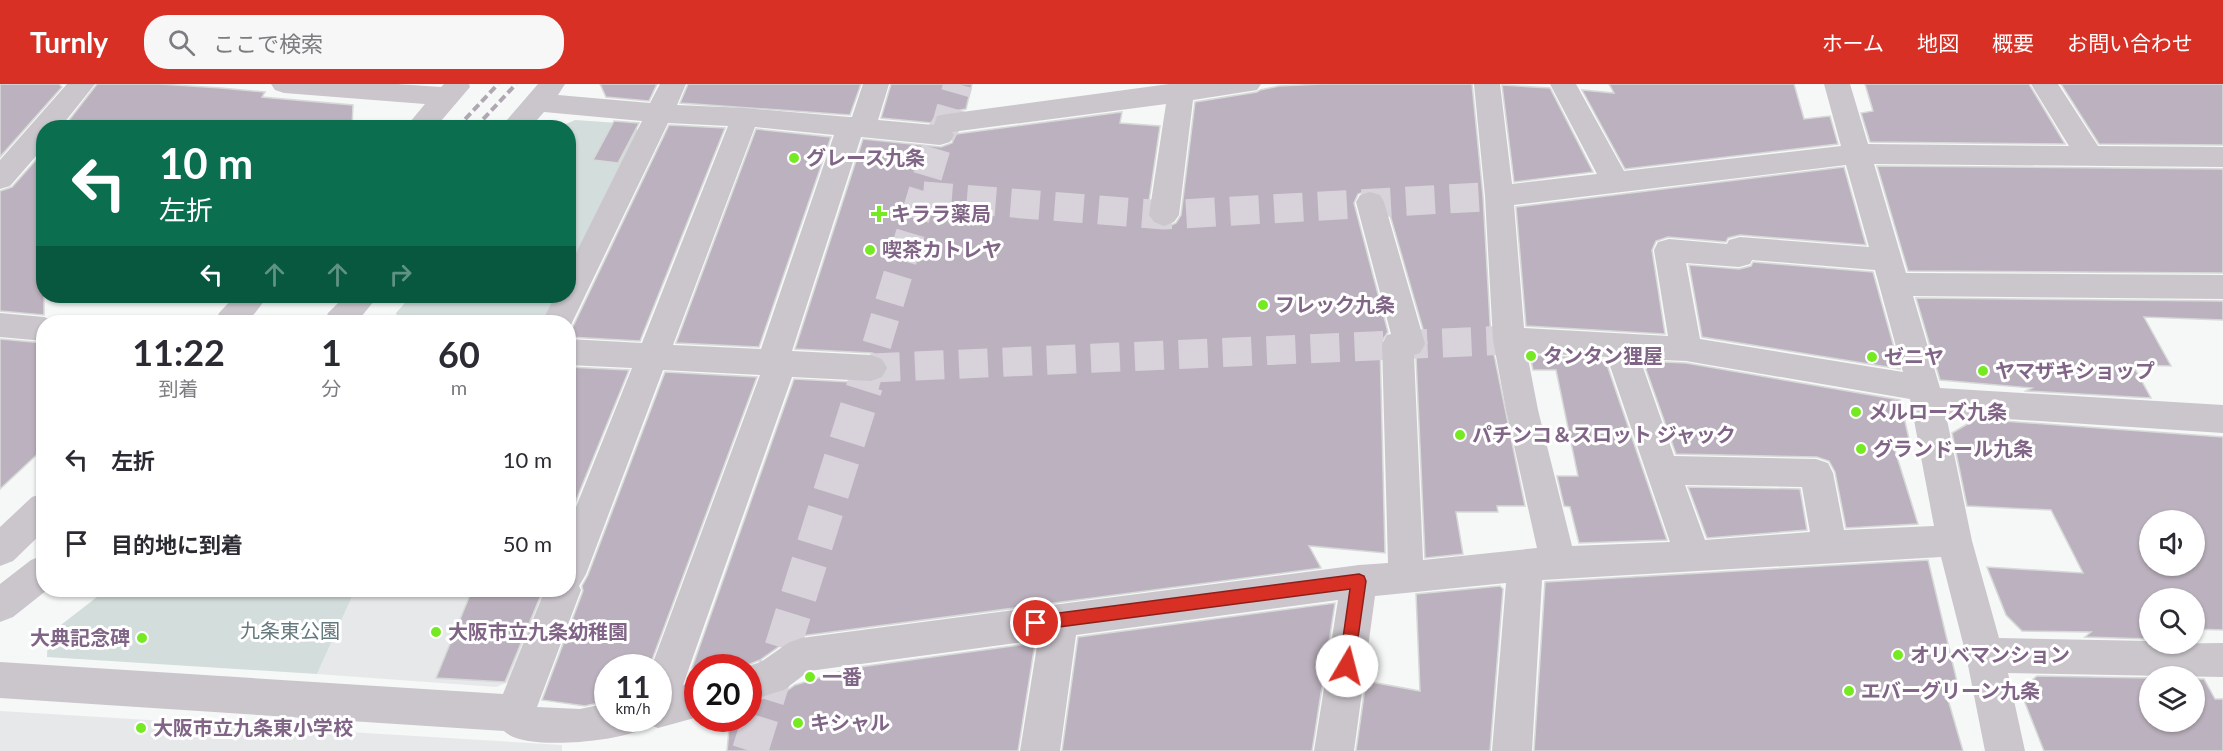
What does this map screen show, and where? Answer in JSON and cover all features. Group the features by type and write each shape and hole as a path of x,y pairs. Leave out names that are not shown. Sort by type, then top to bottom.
{"street":[{"path":"51,120 82,84"},
{"path":"284,84 453,91"},
{"path":"576,284 673,84"},
{"path":"672,661 856,127 876,84"},
{"path":"521,120 545,93 658,113 746,117 856,127 944,129 1092,94 1248,84"},
{"path":"1487,84 1499,196 1509,340 1522,410 1542,564 1512,751"},
{"path":"1563,84 1616,183"},
{"path":"1837,84 1925,394 1954,542 1985,655 2005,751"},
{"path":"2044,84 2090,156"},
{"path":"1164,215 1181,88"},
{"path":"426,120 453,91"},
{"path":"576,554 746,117"},
{"path":"1499,196 1858,154 2223,157"},
{"path":"0,178 31,157"},
{"path":"1370,202 1404,344 1406,578"},
{"path":"1686,349 1669,250 1739,256 1740,249 1891,272 2223,287"},
{"path":"236,315 247,303"},
{"path":"345,315 357,303"},
{"path":"0,325 36,328"},
{"path":"1509,340 1686,349 1925,394 2223,419"},
{"path":"1620,346 1694,557"},
{"path":"576,352 871,368"},
{"path":"1663,470 1816,473 1830,546"},
{"path":"0,550 36,516"},
{"path":"762,680 771,677 801,655 1359,581 1542,564 1694,557 1830,546 1954,542"},
{"path":"0,605 36,577"},
{"path":"1334,751 1359,581"},
{"path":"515,713 560,597"},
{"path":"1040,751 1060,620"},
{"path":"1985,655 2223,660"},
{"path":"0,680 515,713"},
{"path":"515,713 523,725 576,740 594,732"}],"shaded area":[{"name":"大阪市立九条幼稚園","path":"352,597 550,597 519,678 496,687 317,674"},
{"name":"大阪市立九条東小学校","path":"0,711 562,745 562,751 0,751"}],"green space":[{"path":"576,120 633,124 639,132 576,258"},
{"path":"405,303 552,303 546,315 397,315 396,313"},
{"name":"九条東公園","path":"97,597 352,597 317,674 47,657 48,635"}],"building":[{"path":"0,84 59,84 62,87 0,157"},
{"path":"97,84 160,84 221,88 265,92 262,97 353,105 352,120 69,120"},
{"path":"600,84 657,84 649,101 606,97"},
{"path":"688,84 861,84 850,115 680,103"},
{"path":"891,84 972,84 966,109 937,114 932,123 881,118"},
{"path":"1472,84 1483,196 1491,340 1525,506 1497,506 1498,512 1456,512 1463,554 1425,558 1416,357 1422,354 1427,343 1386,201 1381,193 1369,190 1358,194 1354,203 1388,332 1380,344 1385,553 1309,546 1321,568 801,636 787,641 762,659 762,654 697,654 794,379 871,383 883,379 889,369 884,358 872,353 795,349 863,139 941,147 952,143 956,134 1122,112 1120,123 1160,126 1147,215 1153,224 1165,228 1176,223 1181,215 1195,102 1279,86"},
{"path":"1609,84 1794,84 1804,119 1830,116 1838,144 1625,169 1582,90 1614,93"},
{"path":"1865,84 2029,84 2065,144 1870,142 1861,113 1873,111"},
{"path":"2061,84 2223,84 2223,145 2099,144"},
{"path":"1502,85 1550,88 1593,172 1514,182"},
{"path":"614,121 639,123 618,163 593,160"},
{"path":"669,125 725,128 640,341 576,337 576,320"},
{"path":"756,129 831,137 759,347 676,343"},
{"path":"36,160 36,303 44,303 44,315 0,311 0,191 12,187"},
{"path":"1877,166 2223,169 2223,273 1908,271"},
{"path":"1844,167 1866,245 1740,235 1728,238 1726,242 1668,237 1656,241 1652,250 1665,334 1526,326 1516,207"},
{"path":"1753,262 1873,272 1900,369 1702,337 1689,265 1739,269 1751,266"},
{"path":"1916,298 2223,301 2223,320 2144,317 2171,366 2133,365 2151,398 2026,391 2032,388 1940,380"},
{"path":"0,339 36,342 36,455 0,489"},
{"path":"1530,355 1605,359 1667,540 1579,543 1570,507 1564,506 1557,476 1578,476 1556,370 1533,370"},
{"path":"1643,361 1686,363 1900,400 1909,439 1893,444 1918,524 1846,528 1835,472 1829,461 1817,457 1676,454"},
{"path":"576,367 629,370 576,500"},
{"path":"665,372 757,377 654,654 594,654 594,704 585,706 542,700 583,591 582,586"},
{"path":"1976,419 2223,437 2223,630 2205,629 2205,588 2139,588 2139,639 2085,637 2091,632 2022,631 2006,615 1987,567 2083,573 2051,510 1967,506 1952,433"},
{"path":"1688,487 1800,489 1807,530 1707,538"},
{"path":"1928,560 1959,690 1945,689 1963,751 1534,751 1545,582"},
{"path":"1500,586 1503,589 1490,751 1356,751 1366,681 1420,691 1416,594"},
{"path":"469,597 540,597 505,682 436,678"},
{"path":"1335,603 1312,751 1062,751 1078,637"},
{"path":"1035,643 1018,751 727,751 729,732 762,732 762,699 785,692 795,685 852,668"},
{"path":"2037,676 2139,678 2139,732 2205,732 2205,681 2215,699 2223,699 2223,751 2044,751 2020,690"}],"tunnel":[{"path":"864,387 940,135 947,123 958,84"},
{"path":"923,196 1164,215 1499,196"},
{"path":"871,368 1509,340"},
{"path":"750,751 865,385"}],"railway":[{"path":"464,120 498,84"},
{"path":"482,120 516,84"}],"place":[{"name":"グレース九条","path":"794,158"},
{"name":"キララ薬局","path":"879,214"},
{"name":"喫茶カトレヤ","path":"870,250"},
{"name":"フレック九条","path":"1263,305"},
{"name":"タンタン狸屋","path":"1531,356"},
{"name":"ゼニヤ","path":"1872,357"},
{"name":"ヤマザキショップ","path":"1983,371"},
{"name":"メルローズ九条","path":"1856,412"},
{"name":"パチンコ＆スロット ジャック","path":"1460,435"},
{"name":"グランドール九条","path":"1861,449"},
{"name":"大阪市立九条幼稚園","path":"436,632"},
{"name":"大典記念碑","path":"142,638"},
{"name":"オリベマンション","path":"1898,655"},
{"name":"一番","path":"810,677"},
{"name":"エバーグリーン九条","path":"1849,691"},
{"name":"キシャル","path":"798,723"},
{"name":"大阪市立九条東小学校","path":"141,728"}],"route":[{"path":"1036,623 1359,581 1347,666"}]}
